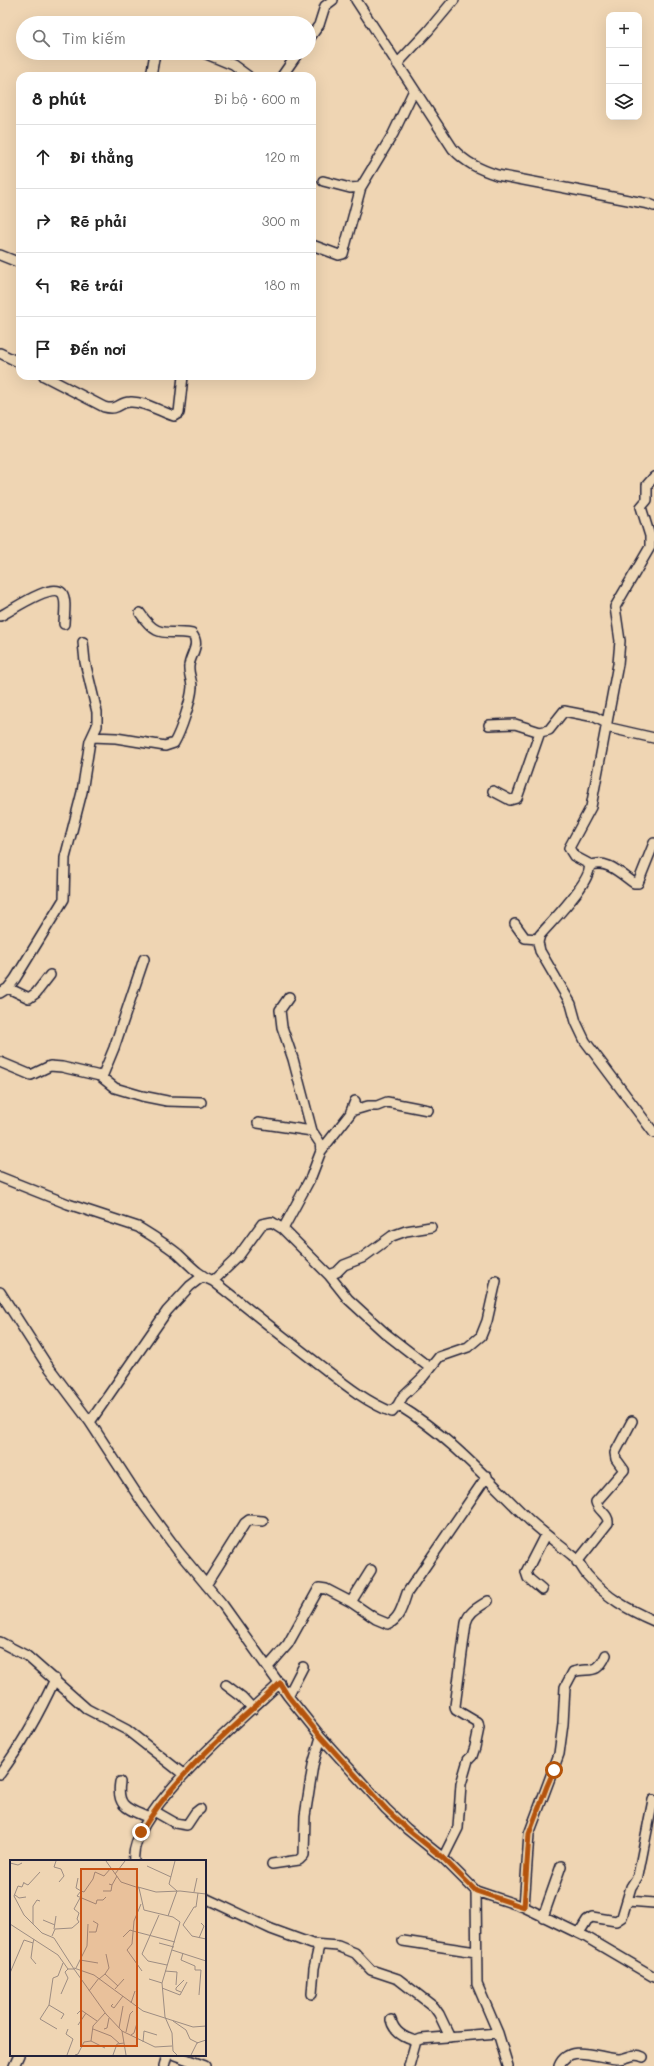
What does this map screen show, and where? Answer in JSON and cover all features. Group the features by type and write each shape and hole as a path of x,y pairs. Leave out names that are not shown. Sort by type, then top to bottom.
{"street":[{"path":"316,29 319,25 325,6 333,0"},
{"path":"356,0 453,149 462,159 476,168 497,175 654,206"},
{"path":"397,64 454,0"},
{"path":"151,72 153,60"},
{"path":"221,60 233,65 243,72"},
{"path":"285,72 293,60"},
{"path":"316,246 339,255 343,254 361,186 393,134 414,90"},
{"path":"323,181 355,188 361,186"},
{"path":"0,255 16,261"},
{"path":"0,353 16,361"},
{"path":"52,380 104,407 113,409 126,402 134,402 174,416 179,413 183,380"},
{"path":"654,477 647,485 647,500 641,507 650,536 649,550 627,584 616,607 620,651 591,807 568,848 574,856 587,862 590,866 590,872 579,889 538,939 540,951 573,1008 576,1022 585,1041 654,1133"},
{"path":"0,616 45,592 58,591 64,597 64,624"},
{"path":"92,737 116,738 167,746 174,743 179,733 192,687 189,666 195,651 194,638 192,634 170,634 156,630 140,613"},
{"path":"50,975 36,993 29,998 4,990 64,899 65,858 78,810 92,737 97,726 97,712 86,668 83,642"},
{"path":"489,725 515,724 540,732 549,730 562,712 567,710 595,718 606,725 654,738"},
{"path":"493,791 510,800 517,798 540,732"},
{"path":"590,866 604,863 634,883 638,883 654,843"},
{"path":"515,924 525,938 538,939"},
{"path":"102,1077 114,1048 144,959"},
{"path":"289,997 280,1010 280,1021 293,1060 312,1131 320,1143 321,1151"},
{"path":"0,1062 30,1075 52,1066 102,1077 115,1088 142,1096 167,1100 201,1102"},
{"path":"283,1229 311,1177 321,1151 351,1111 355,1101"},
{"path":"351,1111 368,1106 377,1106 387,1102 428,1110"},
{"path":"258,1123 312,1131"},
{"path":"0,1177 68,1204 138,1227 176,1253 203,1276 213,1281 304,1353 377,1406 392,1412 403,1396 439,1357 468,1347 481,1336 493,1301 496,1281"},
{"path":"213,1281 244,1249 260,1225 270,1222 283,1229 329,1275 348,1299 370,1320 430,1368"},
{"path":"329,1275 337,1272 344,1265 362,1258 392,1236 406,1231 431,1227"},
{"path":"90,1422 167,1312 190,1286 203,1276"},
{"path":"0,1292 45,1362 90,1422 144,1505 178,1551 206,1585 280,1683 288,1696 321,1737 386,1809 407,1829 443,1858 476,1891 524,1907 578,1934 654,1978"},
{"path":"398,1405 426,1422 487,1476 545,1535 577,1562 610,1598 619,1605 654,1621"},
{"path":"577,1562 608,1523 608,1517 598,1508 596,1502 623,1473 624,1467 616,1459 615,1453 632,1421"},
{"path":"268,1667 288,1644 317,1590 326,1589 388,1624 394,1620 399,1613 407,1593 487,1476"},
{"path":"206,1585 245,1523 249,1520 255,1519 263,1521"},
{"path":"542,1590 528,1578 526,1572 545,1535"},
{"path":"351,1602 371,1570"},
{"path":"443,1858 458,1828 461,1784 468,1760 474,1752 479,1726 474,1720 456,1710 455,1706 466,1623 470,1614 488,1601"},
{"path":"0,1642 27,1656 55,1679 87,1709 127,1730 183,1774"},
{"path":"524,1907 529,1834 559,1754 563,1724 565,1687 573,1672 592,1670 601,1665 606,1655"},
{"path":"288,1696 303,1668"},
{"path":"0,1774 20,1747 37,1720 55,1679"},
{"path":"134,1860 136,1843 152,1814 183,1774 280,1683"},
{"path":"226,1685 242,1697 253,1709"},
{"path":"272,1864 299,1860 304,1855 305,1816 313,1765 321,1737"},
{"path":"120,1782 118,1796 122,1803 132,1811 152,1814 175,1823 188,1825 195,1812 200,1809"},
{"path":"578,1934 586,1920 592,1917 613,1921 619,1920 628,1901 631,1887 638,1876 653,1800"},
{"path":"544,1917 561,1866"},
{"path":"476,1891 477,1984 498,2033 508,2066"},
{"path":"206,1898 271,1929 319,1946 338,1946 350,1950 361,1958 371,1970 398,1979 405,1983 434,2007 450,2037"},
{"path":"628,1901 654,1903"},
{"path":"403,1941 476,1952"},
{"path":"312,1994 314,1968 319,1946"},
{"path":"391,2020 398,2033 405,2038 416,2041 421,2039 498,2033"},
{"path":"409,2066 416,2041"},
{"path":"560,2066 564,2057 572,2054 595,2054 618,2059 634,2055 643,2057"},
{"path":"14,2066 19,2056"},
{"path":"164,2066 167,2056"},
{"path":"177,2056 193,2064 205,2066"}],"route":[{"path":"141,1832 149,1818 183,1774 280,1683 288,1696 321,1737 386,1809 407,1829 443,1858 476,1891 524,1907 529,1834 554,1770"}]}
